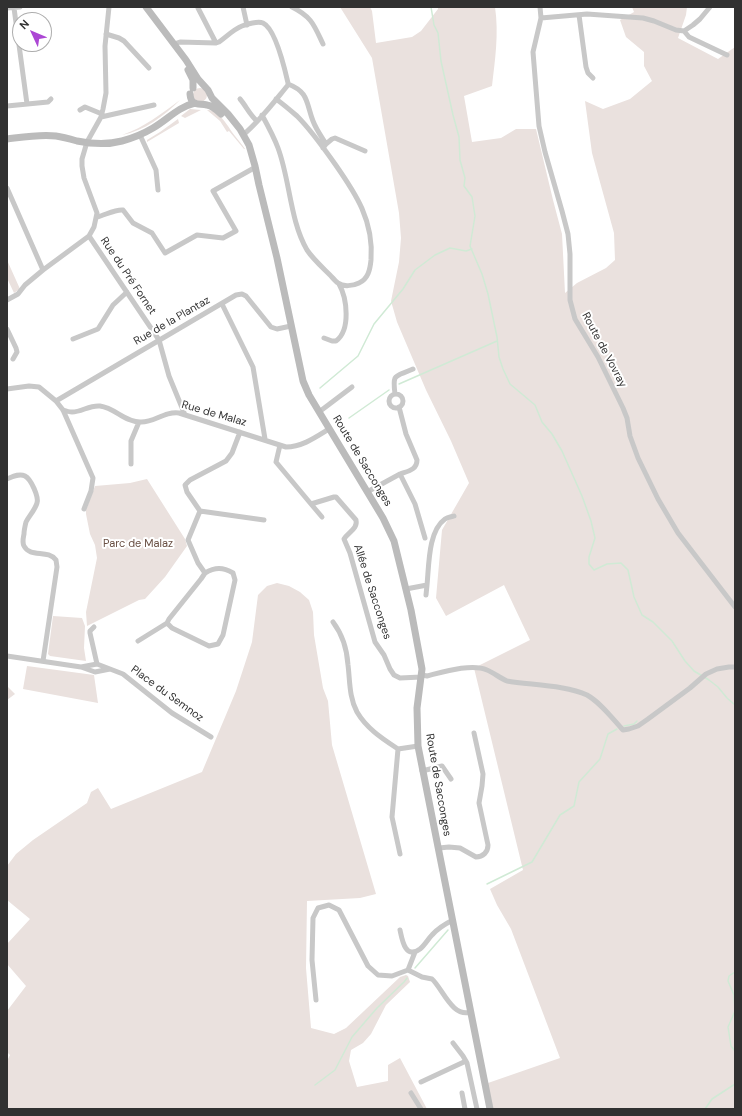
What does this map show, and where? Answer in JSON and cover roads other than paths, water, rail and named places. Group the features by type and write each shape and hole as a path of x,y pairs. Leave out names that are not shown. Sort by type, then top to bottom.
{"street":[{"path":"7,8 17,7 27,104"},
{"path":"109,7 106,34 106,93 101,115 87,142 82,159 86,186 96,209 97,217 117,209 123,210 133,222 152,233 165,253 197,235 223,238 236,231 213,191 255,171"},
{"path":"141,7 188,70 193,80 192,91 191,98 195,103 199,105 208,100 208,90 199,86 192,91 179,110"},
{"name":"Route de Sacconges","path":"146,7 208,90 215,102 228,114 252,154 303,381 309,395 389,529 394,541 406,589 422,670 417,708 418,746 422,771 439,848 490,1109"},
{"path":"243,7 247,25"},
{"path":"292,7 312,21 323,44"},
{"name":"Route de Vovray","path":"540,7 541,18 533,52 539,126 568,234 570,254 570,300 574,319 598,357 623,408 634,447 658,499 678,533 735,607"},
{"path":"541,18 587,14 643,18 676,30 684,31 700,19 710,7"},
{"path":"198,8 216,43"},
{"path":"579,15 586,67 588,73 593,78"},
{"path":"174,44 180,42 216,43 238,28 259,22 262,23 268,28 276,41 288,84"},
{"path":"684,31 689,37 727,55"},
{"path":"106,34 124,41 149,68"},
{"path":"241,136 257,122 288,84"},
{"path":"288,84 295,86 305,96 324,146"},
{"path":"7,106 48,102 51,99"},
{"path":"240,99 257,122"},
{"path":"276,99 297,116 324,146 352,188 365,214 370,234 371,253 368,274 363,281 358,284 339,284"},
{"path":"7,138 51,135 100,144 121,141 140,135 179,110 195,103"},
{"name":"Route de Sacconges","path":"203,104 213,107 220,112 241,136"},
{"path":"80,110 85,107 101,115 154,105"},
{"path":"262,115 278,148 299,232 303,241 315,260 339,284 346,303 346,324 342,335 336,341 324,338"},
{"path":"140,135 156,170 158,190"},
{"path":"324,146 332,138 335,138 365,151"},
{"path":"7,188 43,270"},
{"name":"Rue du Pré Fornet","path":"97,217 89,236 159,340 169,376 185,414"},
{"path":"7,300 18,294 43,270 89,236"},
{"path":"73,339 98,329 113,305 128,292"},
{"name":"Rue de la Plantaz","path":"56,401 159,340 242,294 248,298 271,327 277,329 291,326"},
{"path":"222,304 253,367 265,440"},
{"path":"7,329 17,352 14,359"},
{"path":"395,394 393,383 395,377 398,374 413,369"},
{"path":"7,389 39,386 56,401 63,410 93,478 91,490 84,509"},
{"name":"Route de Sacconges","path":"319,412 352,387"},
{"path":"395,394 401,396 403,399 403,402 396,408 392,407 389,401 395,394"},
{"path":"63,410 73,412 89,407 101,406 130,420 139,422 131,441 131,464"},
{"path":"367,492 400,474 415,468 417,464 417,460 406,434 399,407"},
{"name":"Rue de Malaz","path":"139,422 175,412 286,447 296,446 311,440 329,429"},
{"path":"240,432 232,453 226,461 190,480 185,485 187,492 200,511 264,520"},
{"path":"280,445 276,462 322,517"},
{"path":"400,474 414,504 425,538"},
{"path":"7,479 20,475 25,476 31,484 37,497 36,506 26,523 23,541 25,548 28,551 50,554 56,560 57,567 43,661"},
{"name":"Allée de Sacconges","path":"311,504 336,497 356,520 355,527 344,539 350,553 375,642 392,673 398,678 422,676"},
{"path":"200,511 188,540 198,563 205,573"},
{"path":"426,595 432,544 435,533 445,519 454,516"},
{"path":"138,641 167,623 205,573 213,569 227,569 233,573 235,580 223,635 218,644 209,646 172,628 167,623"},
{"path":"406,589 427,585"},
{"path":"333,622 345,647 350,693 357,712 375,733 398,749 418,746"},
{"path":"81,667 98,664 90,633 94,627"},
{"path":"7,656 81,667 95,672 110,670"},
{"name":"Place du Semnoz","path":"98,664 123,674 172,713 211,737"},
{"path":"422,676 468,668 480,668 487,670 507,681 577,691 597,703 623,730 638,726 704,676 717,669 735,667"},
{"path":"439,848 460,848 476,857 482,856 488,848 478,803 483,774 474,733"},
{"path":"398,749 392,817 400,854"},
{"path":"422,771 442,766 450,779"},
{"path":"316,1000 312,960 313,918 318,908 329,905 338,910 368,966 378,975 392,976 408,970 422,977 432,979 456,1010 465,1014 471,1012"},
{"path":"408,970 415,952 420,949 431,935 439,928 453,920"},
{"path":"400,930 402,943 404,946 408,951 415,952"},
{"path":"453,1043 466,1061 476,1109"},
{"path":"421,1082 466,1061"},
{"path":"411,1093 421,1109"},
{"path":"462,1093 465,1109"}],"waterway":[{"path":"431,7 434,25 438,33 441,61 459,137 460,160 465,178 464,186 472,197 475,216 470,246 482,274 488,294 497,337 499,357 503,369 510,384 535,405 542,422 552,434 562,451 582,496 591,521 595,538 589,557 589,564 594,570 607,564 621,563 628,570 634,597 642,615 653,622 672,641 685,661 694,671 718,687 735,705"},
{"path":"320,388 358,356 374,324 403,289 415,270 435,255 450,248 466,251 472,249"},
{"path":"399,384 497,341"},
{"path":"349,418 389,390"},
{"path":"624,726 634,724 637,721"},
{"path":"487,884 532,862 560,815 574,806 579,782 600,759 608,734 617,729"},
{"path":"415,968 448,930"},
{"path":"735,972 729,976 728,981 734,995 735,1011 728,1027 731,1046 735,1051"},
{"path":"315,1085 335,1070 352,1037 377,1008 407,978"},
{"path":"705,1109 712,1099 735,1084"}],"park label":[{"name":"Parc de Malaz","path":"138,544"}]}
